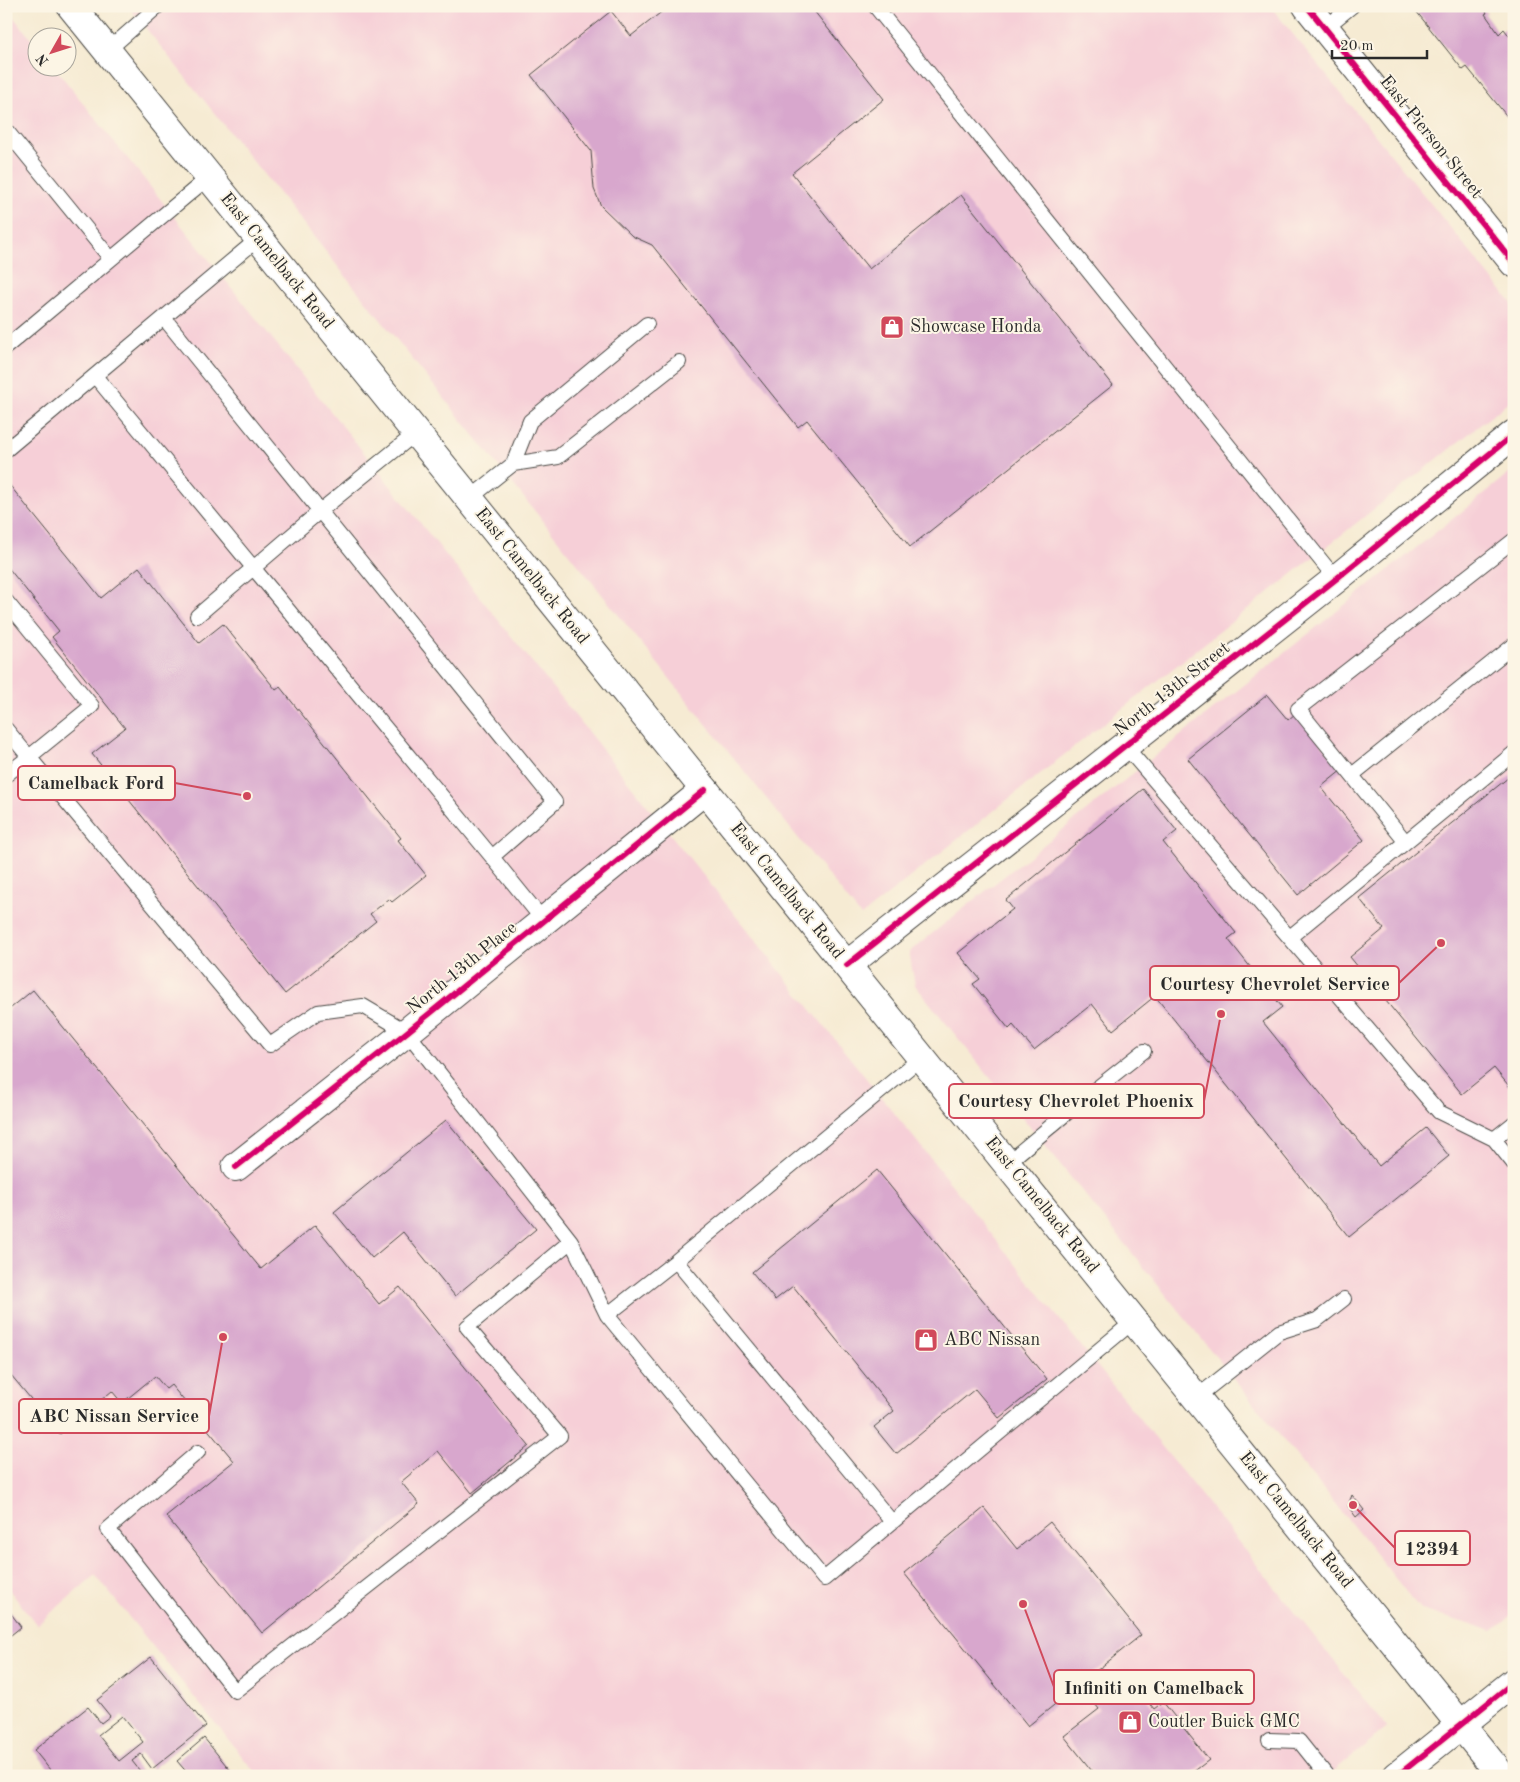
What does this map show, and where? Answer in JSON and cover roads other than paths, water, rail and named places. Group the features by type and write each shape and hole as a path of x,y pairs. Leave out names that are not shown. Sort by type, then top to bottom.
{"main road":[{"name":"East Camelback Road","path":"71,6 1502,1776"},
{"name":"East Pierson Street","path":"1307,6 1514,263"},
{"name":"North 13th Street","path":"847,965 1336,579 1514,434"},
{"name":"North 13th Place","path":"236,1167 705,790"},
{"path":"1398,1776 1514,1682"}],"lane":[{"path":"106,51 158,6"},
{"path":"875,6 1336,579"},
{"path":"1325,28 1352,6"},
{"path":"6,130 111,259"},
{"path":"6,347 208,177"},
{"path":"6,450 259,238"},
{"path":"164,318 555,802 492,857"},
{"path":"513,464 530,421 647,324"},
{"path":"469,499 513,464 558,457 679,362"},
{"path":"95,376 543,920"},
{"path":"197,616 320,510 416,433"},
{"path":"1405,841 1298,709 1514,540"},
{"path":"6,601 92,706 6,775"},
{"path":"1352,774 1514,645"},
{"path":"6,730 270,1045 318,1012 363,1006 406,1032 571,1241 607,1315 824,1579 1134,1320"},
{"path":"1124,746 1440,1112 1494,1139 1514,1164"},
{"path":"1290,937 1514,752"},
{"path":"1007,1163 1144,1051"},
{"path":"607,1315 676,1261 922,1058"},
{"path":"1494,1139 1514,1123"},
{"path":"198,1452 108,1529 235,1691 560,1436 467,1327 571,1241"},
{"path":"676,1261 892,1522"},
{"path":"1197,1397 1279,1332 1317,1320 1344,1300"},
{"path":"1269,1740 1299,1741 1327,1776"}],"place":[{"name":"Showcase Honda","path":"892,327"},
{"name":"Camelback Ford","path":"247,796"},
{"name":"Courtesy Chevrolet Service","path":"1441,943"},
{"name":"Courtesy Chevrolet Phoenix","path":"1221,1014"},
{"name":"ABC Nissan Service","path":"223,1337"},
{"name":"ABC Nissan","path":"926,1340"},
{"name":"12394","path":"1353,1505"},
{"name":"Infiniti on Camelback","path":"1023,1604"},
{"name":"Coutler Buick GMC","path":"1130,1722"}]}
